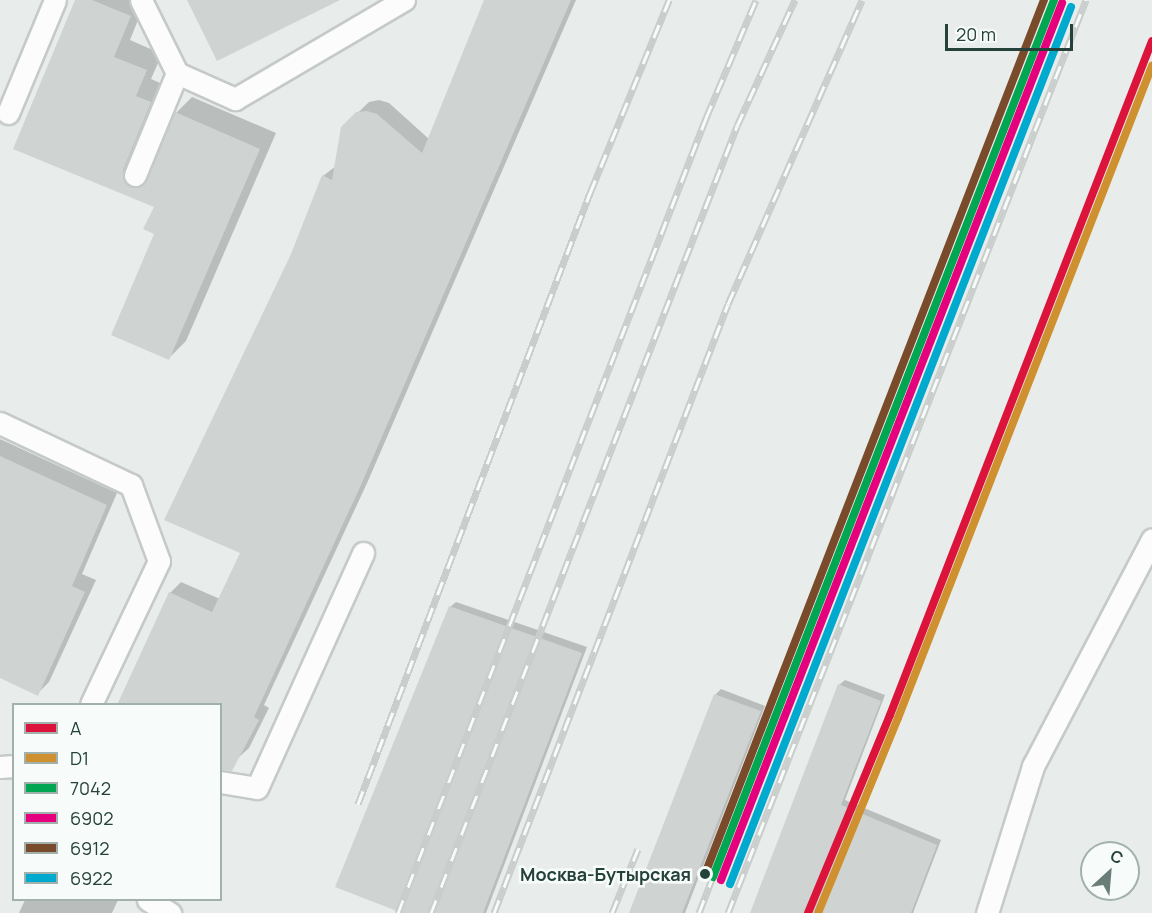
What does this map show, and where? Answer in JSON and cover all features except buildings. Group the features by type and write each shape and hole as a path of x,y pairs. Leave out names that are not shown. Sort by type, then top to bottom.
{"lane":[{"path":"8,113 55,0"},
{"path":"141,0 177,74 235,99 404,0"},
{"path":"135,175 177,74"},
{"path":"0,423 131,485 159,561 92,703"},
{"path":"987,913 1033,766 1152,539"},
{"path":"222,782 257,788 363,553"},
{"path":"150,901 171,913"}],"railway":[{"path":"358,804 590,193 669,0"},
{"path":"398,913 706,118 756,0"},
{"path":"431,913 737,126 795,0"},
{"path":"494,913 728,304 862,0"},
{"path":"728,913 1086,0"},
{"path":"612,913 638,849"},
{"path":"699,913 713,877"}],"transit line":[{"name":"6912","path":"705,874 1044,0"},
{"name":"7042","path":"713,877 1054,0"},
{"name":"6902","path":"721,880 1062,3"},
{"name":"6922","path":"730,884 1071,7"},
{"name":"A","path":"808,913 890,715 1152,41"},
{"name":"D1","path":"818,913 898,718 1152,66"}],"place":[{"name":"Москва-Бутырская","path":"705,874"}]}
